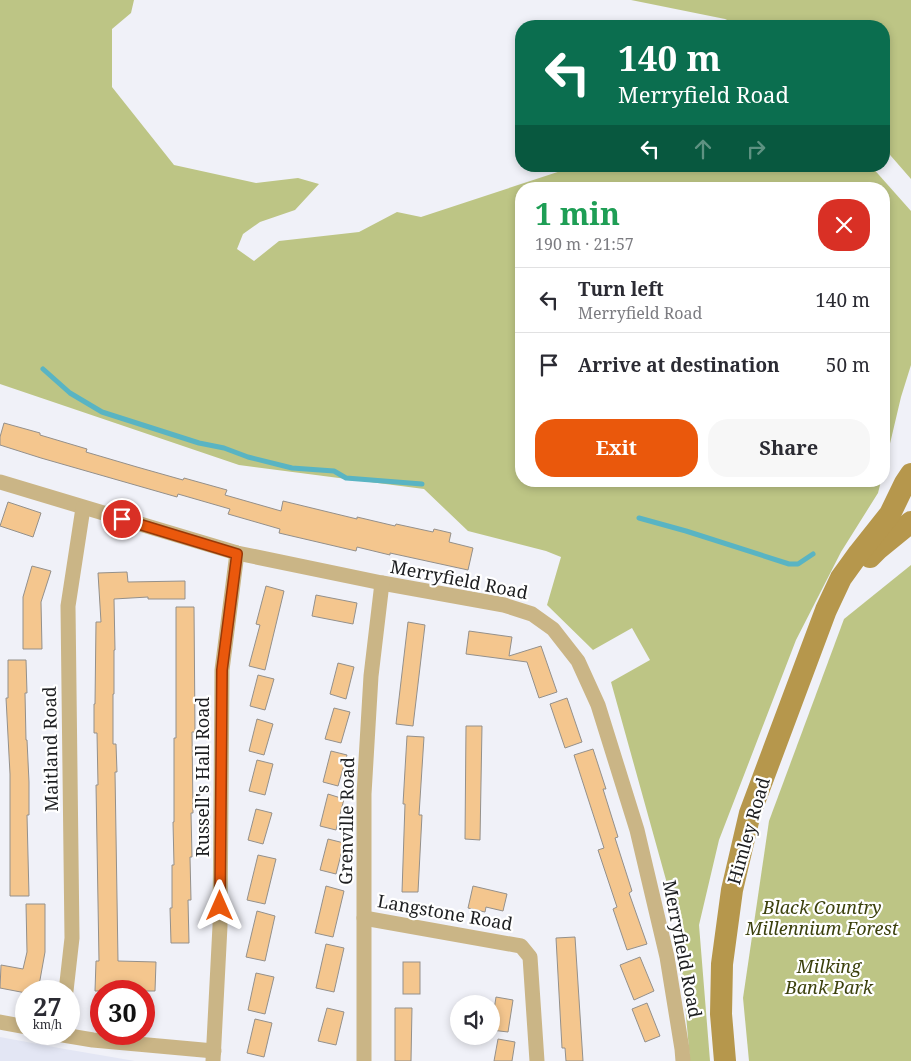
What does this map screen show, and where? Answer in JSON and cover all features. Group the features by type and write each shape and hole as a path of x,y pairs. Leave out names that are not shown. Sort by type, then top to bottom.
{"main road":[{"name":"Himley Road","path":"725,1061 721,1014 722,964 732,890 750,813 826,610 841,578 890,514 911,474"},
{"name":"Himley Road","path":"826,610 878,549 911,522"}],"street":[{"name":"Merryfield Road","path":"0,482 237,554 504,605 532,614 553,629 578,661 598,705 638,830 667,957 683,1061"},
{"name":"Maitland Road","path":"67,980 72,938 68,606 83,508"},
{"name":"Russell's Hall Road","path":"213,1056 220,926 222,670 237,554"},
{"name":"Grenville Road","path":"364,1061 364,794 371,676 382,583"},
{"name":"Langstone Road","path":"364,918 521,946 530,957 537,1061"},
{"path":"0,1022 15,1025"},
{"path":"80,1038 213,1056"}],"shaded area":[{"path":"0,1037 15,1040 15,1045 43,1045 135,1061 0,1061"}],"green space":[{"path":"0,0 134,0 131,13 112,29 112,87 174,165 256,183 298,178 319,184 295,210 260,222 243,234 237,249 254,261 279,241 359,232 397,212 421,217 515,186 515,487 880,487 878,493 841,552 796,640 719,840 699,925 710,1061 690,1061 678,923 611,682 650,660 632,628 593,650 547,605 561,557 546,551 468,531 424,489 239,465 0,384"},
{"path":"631,0 911,0 911,179 890,155 890,20 725,19"},
{"path":"558,172 876,172 885,182 527,182"},
{"path":"890,187 911,211 911,365 890,444"},
{"name":"Milking Bank Park","path":"911,565 911,1061 749,1061 743,998 769,821 844,619"}],"building":[{"path":"4,423 87,449 86,452 183,480 184,478 227,490 225,495 281,511 283,501 357,519 357,517 395,526 396,524 433,532 434,529 451,533 449,542 473,548 468,570 357,547 356,551 279,533 280,529 228,514 230,509 178,494 177,497 41,458 0,445"},
{"path":"8,502 41,513 33,537 0,526"},
{"path":"32,566 51,571 41,602 42,649 23,649 23,597"},
{"path":"127,572 128,582 185,581 185,599 148,599 148,597 114,599 113,744 116,744 117,772 115,772 118,961 156,962 155,991 155,980 95,980 96,961 99,961 97,733 94,733 96,622 101,622 98,573"},
{"path":"266,586 284,591 265,670 249,666 260,625 256,624"},
{"path":"316,595 357,603 353,624 312,616"},
{"path":"176,607 194,607 195,732 192,732 193,813 191,813 191,900 188,900 189,943 171,943 170,908 172,908 172,865 174,865 174,738 176,738"},
{"path":"408,622 425,625 413,726 396,724"},
{"path":"469,631 512,637 509,656 541,646 557,692 539,698 527,662 466,654"},
{"path":"8,660 26,660 29,896 10,896 10,774 6,698 8,698"},
{"path":"338,663 354,667 346,699 330,694"},
{"path":"258,675 274,679 265,710 250,706"},
{"path":"567,698 582,742 565,748 550,704"},
{"path":"334,708 350,712 341,743 325,739"},
{"path":"257,719 273,724 264,755 249,751"},
{"path":"466,726 482,726 480,840 465,839"},
{"path":"407,736 424,737 419,815 422,815 418,892 402,892 405,804 403,804"},
{"path":"593,749 606,789 603,789 618,837 615,838 632,891 629,893 647,944 627,950 613,909 617,907 598,850 604,848 574,755"},
{"path":"331,751 347,755 338,786 323,782"},
{"path":"257,760 273,764 265,795 249,791"},
{"path":"328,794 344,799 336,830 320,826"},
{"path":"256,809 272,813 263,844 248,840"},
{"path":"328,839 344,843 336,874 320,870"},
{"path":"258,855 276,859 265,904 247,900"},
{"path":"326,886 344,891 333,937 315,933"},
{"path":"473,886 507,894 503,911 486,907 485,912 468,908"},
{"path":"26,904 45,904 45,952 40,980 15,980 15,991 0,988 1,965 23,969 27,952"},
{"path":"257,911 275,916 265,961 246,957"},
{"path":"575,937 583,1061 566,1061 565,1048 562,1048 556,938"},
{"path":"326,944 344,948 334,992 316,988"},
{"path":"640,957 654,991 634,1000 620,965"},
{"path":"403,962 420,962 420,994 403,994"},
{"path":"256,973 274,977 265,1014 248,1010"},
{"path":"500,998 513,1000 508,1032 500,1031"},
{"path":"647,1003 660,1036 645,1042 632,1009"},
{"path":"327,1008 344,1012 336,1045 318,1041"},
{"path":"395,1008 412,1008 411,1061 395,1061"},
{"path":"255,1019 272,1023 264,1057 247,1053"},
{"path":"500,1039 515,1042 512,1061 494,1061 497,1045 500,1045"}],"waterway":[{"path":"43,369 70,393 102,412 199,443 224,448 248,457 292,468 334,471 346,478 422,484"},
{"path":"639,518 789,564 798,564 813,554"}],"route":[{"path":"122,519 237,554 222,670 220,906"}],"park label":[{"name":"Black Country Millennium Forest","path":"822,918"}]}
